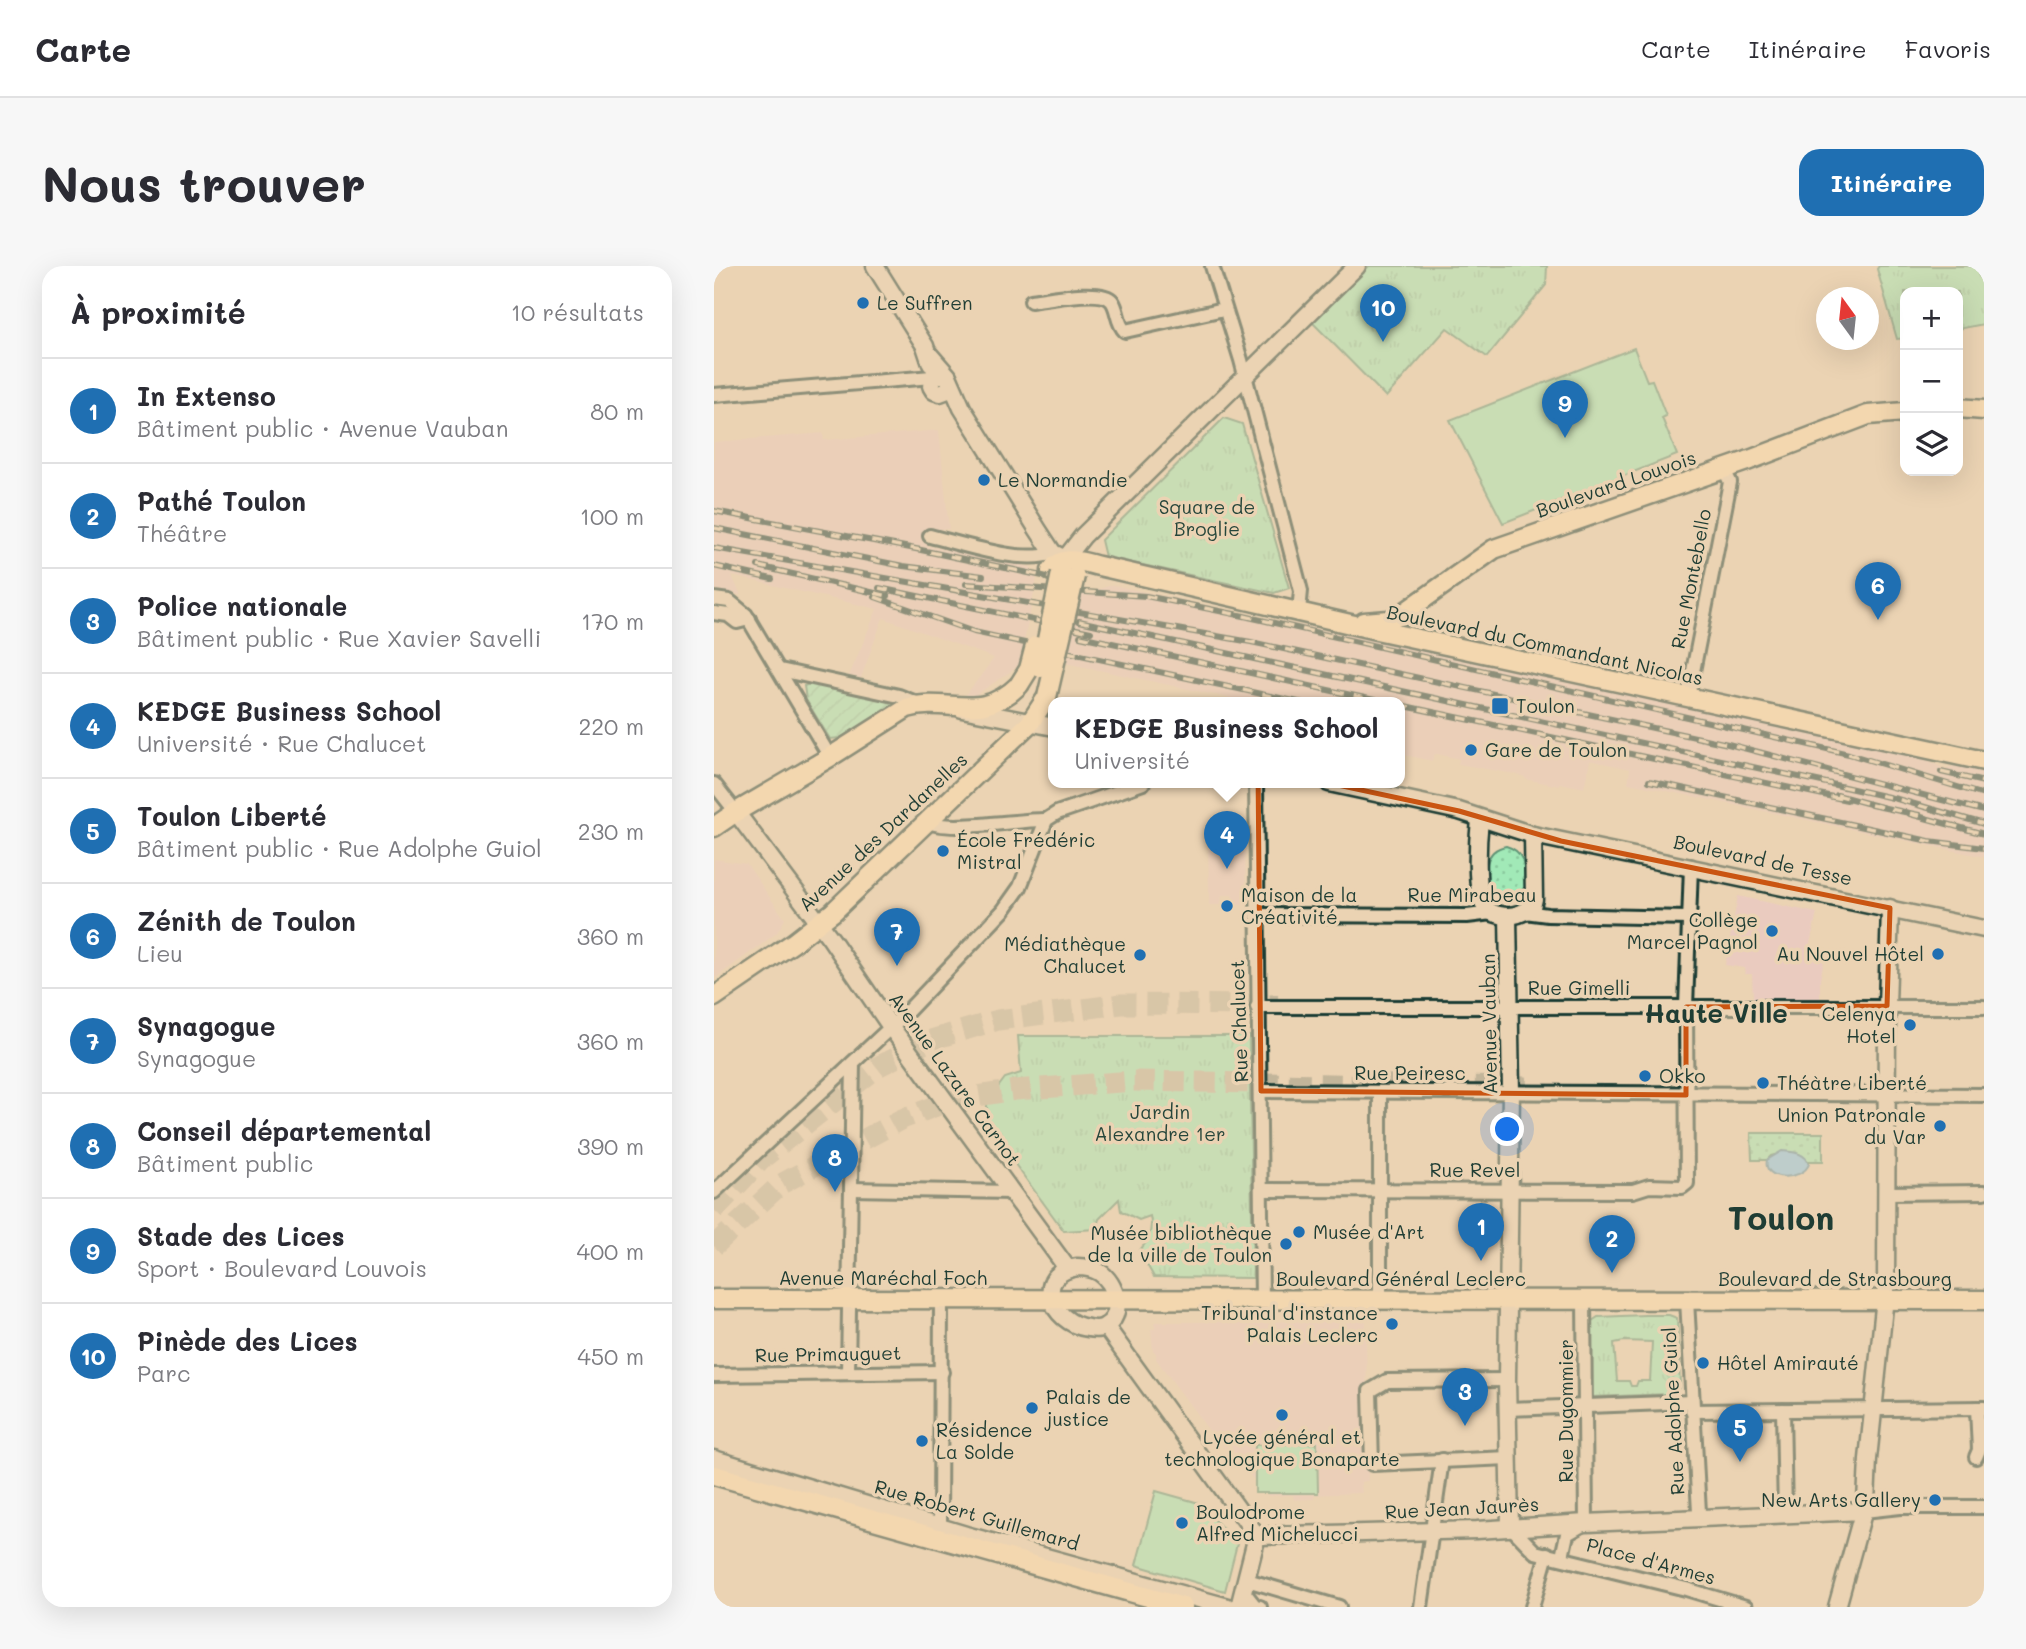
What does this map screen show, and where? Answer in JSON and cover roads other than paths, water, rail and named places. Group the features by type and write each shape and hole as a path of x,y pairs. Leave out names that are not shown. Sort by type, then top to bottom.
{"main road":[{"path":"1963,408 1984,410"},
{"name":"Boulevard Louvois","path":"1354,624 1390,620 1401,615 1494,549 1724,469 1868,415 1900,412"},
{"name":"Boulevard du Commandant Nicolas","path":"1061,566 1079,571 1099,566 1372,629 1984,761"},
{"path":"714,827 897,713 919,704 956,708 990,704 1004,698 1019,685 1029,669 1061,566"},
{"path":"1037,707 1061,566"},
{"name":"Avenue des Dardanelles","path":"714,997 819,923 928,821 1037,707"},
{"name":"Avenue Maréchal Foch","path":"714,1299 1116,1300"},
{"name":"Boulevard Général Leclerc","path":"1116,1300 1686,1300"},
{"name":"Boulevard de Strasbourg","path":"1686,1300 1984,1300"},
{"name":"Rue Robert Guillemard","path":"714,1475 939,1534 1184,1607"}],"street":[{"path":"875,266 928,353 939,382 961,408 1061,566 1083,536 1357,266"},
{"path":"1212,266 1244,375 1301,592 1299,611"},
{"path":"1031,301 1101,294 1112,302 1119,325 1125,331 1224,309"},
{"path":"714,395 886,382 939,382"},
{"name":"Rue Montebello","path":"1688,697 1730,482 1724,469"},
{"name":"Boulevard du Commandant Nicolas","path":"930,536 1023,558 1044,557 1061,566"},
{"path":"714,599 729,601 739,607 749,619 830,757"},
{"path":"714,613 728,615 737,622 749,619"},
{"path":"780,670 899,696 919,704"},
{"path":"956,708 1037,707 1048,720"},
{"path":"714,784 736,812"},
{"path":"928,821 935,826 951,827 1046,820 1057,813 1129,788"},
{"name":"Rue Chalucet","path":"1256,788 1262,1300"},
{"name":"Boulevard de Tesse","path":"1352,788 1459,811 1532,835 1984,929"},
{"name":"Avenue Lazare Carnot","path":"736,812 1067,1268"},
{"path":"1480,819 1480,896 1487,910 1500,915"},
{"path":"714,1192 891,1027 1003,911 1020,887 1046,820"},
{"path":"1525,912 1532,907 1534,899 1532,835"},
{"path":"1686,1095 1691,866"},
{"path":"1837,1607 1864,1511 1884,1300 1890,908"},
{"name":"Rue Mirabeau","path":"1256,915 1467,916 1525,912 1548,915 1688,918"},
{"name":"Avenue Vauban","path":"1500,915 1509,1007 1511,1091 1507,1380 1510,1527"},
{"name":"Rue Gimelli","path":"1257,1007 1984,1007"},
{"path":"848,1372 853,1063"},
{"name":"Rue Peiresc","path":"1261,1091 1984,1095"},
{"path":"1380,1093 1380,1299"},
{"name":"Rue Revel","path":"1261,1190 1633,1191 1648,1186 1682,1187 1686,1183 1686,1095"},
{"path":"851,1189 1011,1192"},
{"path":"1887,1193 1984,1192"},
{"path":"1067,1268 1089,1268 1100,1272 1113,1287 1116,1300 1115,1312 1106,1327 1084,1328 1067,1322 1058,1314 1051,1300 1050,1287 1054,1279 1067,1268"},
{"path":"939,1534 941,1300"},
{"name":"Rue Dugommier","path":"1584,1300 1586,1522"},
{"name":"Rue Adolphe Guiol","path":"1686,1300 1699,1512 1696,1519"},
{"path":"1106,1327 1257,1536 1243,1593"},
{"name":"Rue Primauguet","path":"714,1375 942,1372"},
{"path":"1507,1380 1387,1381 1370,1391 1372,1464 1509,1458"},
{"path":"1508,1409 1980,1408 1979,1451 1976,1457"},
{"path":"1783,1410 1785,1515"},
{"name":"Rue Robert Guillemard","path":"714,1459 939,1534 1228,1607"},
{"path":"1421,1607 1442,1461"},
{"name":"Rue Jean Jaurès","path":"1257,1536 1433,1531 1864,1511 1900,1507 1984,1507"},
{"path":"1562,1557 1567,1534 1586,1522"},
{"path":"1510,1527 1535,1552 1547,1554 1532,1607"},
{"name":"Place d'Armes","path":"1547,1554 1746,1607"},
{"path":"1243,1593 1260,1607"},
{"path":"1243,1593 1339,1607"},
{"path":"1164,1601 1196,1607"}],"water":[{"path":"1782,1151 1801,1155 1809,1164 1799,1174 1784,1177 1777,1175 1767,1167 1767,1160"}],"tunnel":[{"path":"714,1210 763,1158 879,1066 934,1039 998,1020 1121,1004 1278,1005"},
{"path":"714,1246 781,1184 902,1119 952,1100 1015,1090 1133,1081 1527,1087"}],"railway":[{"path":"714,511 921,550 1071,582"},
{"path":"714,528 903,566 983,576"},
{"path":"714,548 1251,642 1728,744 1984,811"},
{"path":"714,566 772,579"},
{"path":"758,566 888,596"},
{"path":"966,584 1146,596 1244,616 1849,754 1984,795"},
{"path":"879,588 1091,632"},
{"path":"875,597 974,632 1275,697"},
{"path":"1079,621 1831,784 1897,799 1984,824"},
{"path":"1080,636 1360,697"},
{"path":"1405,706 1847,800"},
{"path":"1941,772 1984,782"},
{"path":"1649,781 1929,841 1984,848"},
{"path":"1837,795 1881,807"},
{"path":"1871,805 1919,815"},
{"path":"1910,814 1984,834"}],"place":[{"name":"Le Suffren","path":"863,303"},
{"name":"Pinède des Lices","path":"1383,342"},
{"name":"Stade des Lices","path":"1565,438"},
{"name":"Le Normandie","path":"984,480"},
{"name":"Zénith de Toulon","path":"1878,620"},
{"name":"Toulon","path":"1500,706"},
{"name":"Gare de Toulon","path":"1471,750"},
{"name":"École Frédéric Mistral","path":"943,851"},
{"name":"KEDGE Business School","path":"1227,869"},
{"name":"Maison de la Créativité","path":"1227,906"},
{"name":"Collège Marcel Pagnol","path":"1772,931"},
{"name":"Au Nouvel Hôtel","path":"1938,954"},
{"name":"Médiathèque Chalucet","path":"1140,955"},
{"name":"Synagogue","path":"897,966"},
{"name":"Celenya Hotel","path":"1910,1025"},
{"name":"Okko","path":"1645,1076"},
{"name":"Théàtre Liberté","path":"1763,1083"},
{"name":"Union Patronale du Var","path":"1940,1126"},
{"name":"Conseil départemental","path":"835,1192"},
{"name":"Musée d'Art","path":"1299,1232"},
{"name":"Musée bibliothèque de la ville de Toulon","path":"1286,1244"},
{"name":"In Extenso","path":"1481,1261"},
{"name":"Pathé Toulon","path":"1612,1273"},
{"name":"Tribunal d'instance Palais Leclerc","path":"1392,1324"},
{"name":"Hôtel Amirauté","path":"1703,1363"},
{"name":"Palais de justice","path":"1032,1408"},
{"name":"Lycée général et technologique Bonaparte","path":"1282,1415"},
{"name":"Police nationale","path":"1465,1426"},
{"name":"Résidence La Solde","path":"922,1441"},
{"name":"Toulon Liberté","path":"1740,1462"},
{"name":"New Arts Gallery","path":"1935,1500"},
{"name":"Boulodrome Alfred Michelucci","path":"1182,1523"}],"district":[{"name":"Haute Ville","path":"1716,1014"},
{"name":"Toulon","path":"1781,1218"}],"park label":[{"name":"Square de Broglie","path":"1207,518"},
{"name":"Jardin Alexandre 1er","path":"1160,1123"}]}
